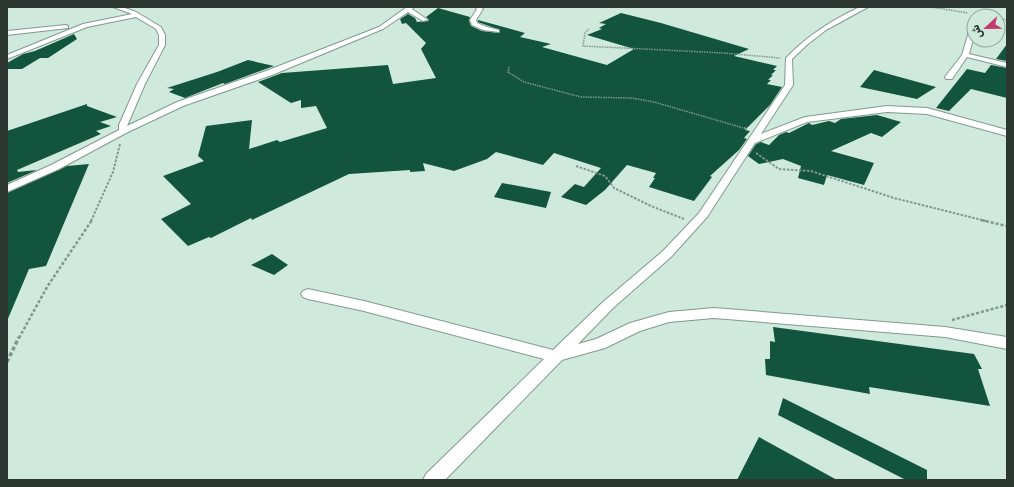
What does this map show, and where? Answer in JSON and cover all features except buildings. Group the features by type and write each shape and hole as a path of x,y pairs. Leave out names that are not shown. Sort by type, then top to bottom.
{"street":[{"path":"116,7 138,15 159,28 162,35 162,45 141,84 123,125 123,131"},
{"path":"478,7 480,9 474,20 474,24 485,29 497,31"},
{"path":"432,480 555,356 608,305 667,254 703,215 789,85 788,59 799,47 828,25 865,7"},
{"path":"7,189 55,167 123,131 180,104 269,73 390,24 397,15 409,8 425,20"},
{"path":"7,33 85,25 138,15"},
{"path":"7,57 85,25"},
{"path":"949,77 965,55 967,48"},
{"path":"965,55 1007,65"},
{"path":"753,140 805,120 857,112 892,109 935,112 1007,133"},
{"path":"308,294 364,306 555,356 600,344 635,327 669,317 714,313 945,332 1007,343"}],"path":[{"path":"931,7 966,13"},
{"path":"589,29 585,33 583,46 724,53 788,59"},
{"path":"509,67 508,72 524,82 560,92 581,97 632,98 654,102 753,140 779,169 811,171 894,198 1007,226"},
{"path":"7,362 27,321 47,287 92,219 113,172 123,131"},
{"path":"576,166 605,176 614,188 651,206 696,223"},
{"path":"948,321 1007,305"}]}
